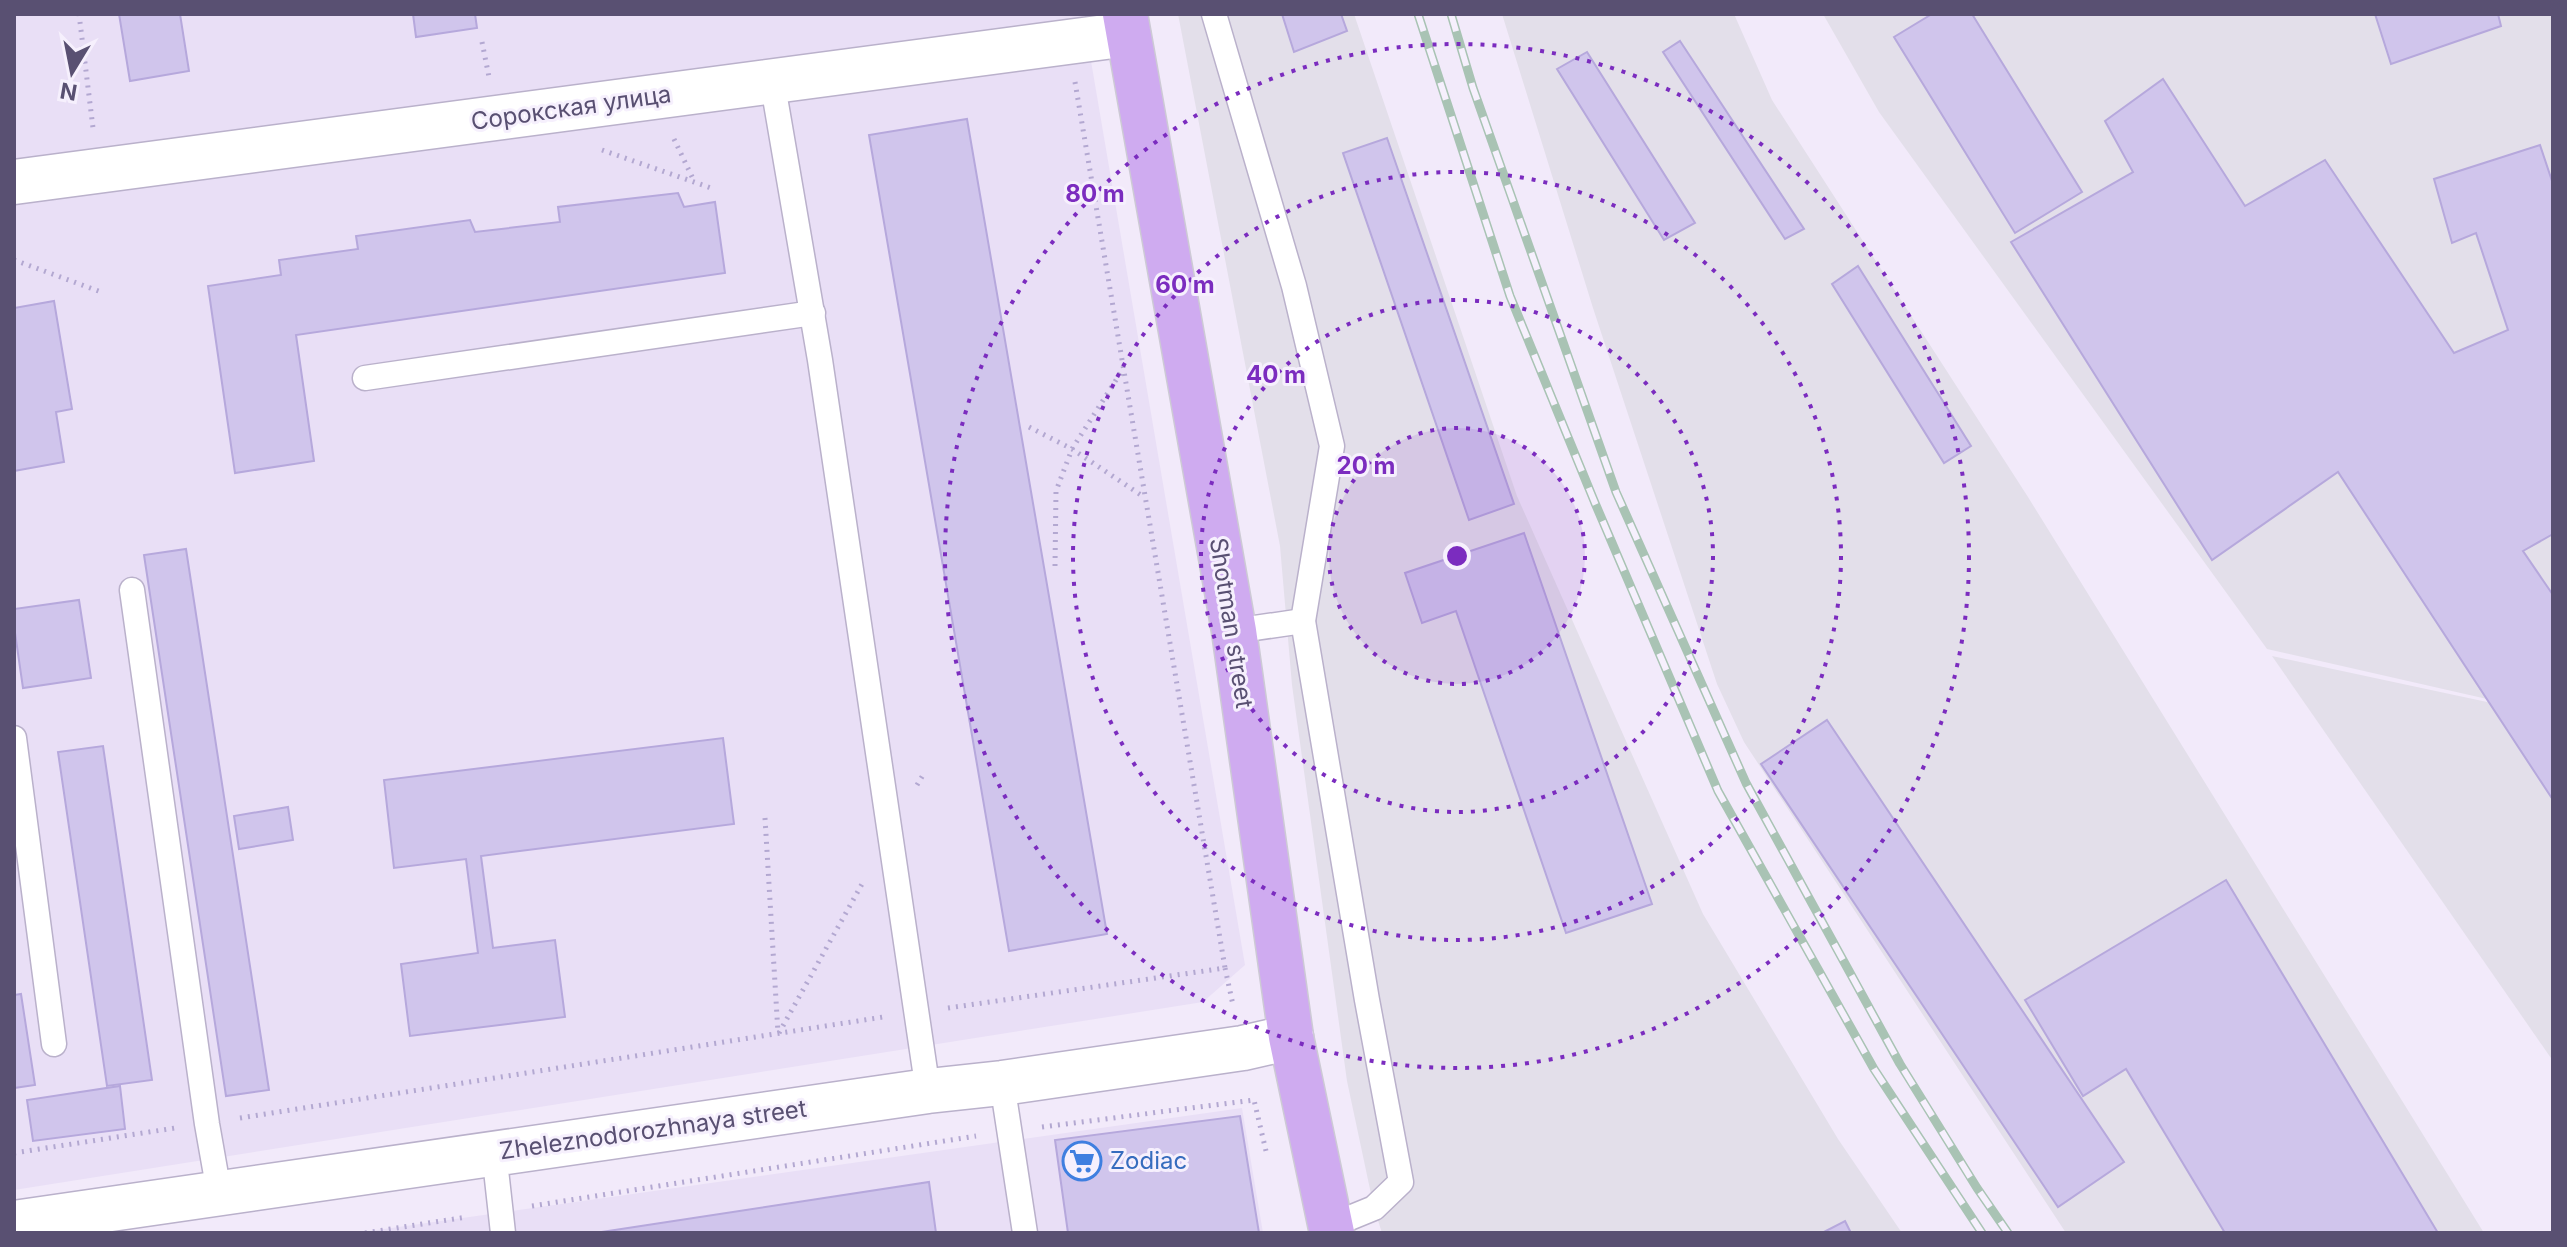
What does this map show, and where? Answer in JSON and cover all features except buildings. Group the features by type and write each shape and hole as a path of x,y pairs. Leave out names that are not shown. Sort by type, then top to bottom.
{"main road":[{"name":"Shotman street","path":"1126,24 1234,631 1291,1037 1331,1229"}],"street":[{"name":"Сорокская улица","path":"14,182 1068,42 1126,24"},
{"name":"Zheleznodorozhnaya street","path":"14,1223 494,1152 1243,1048 1291,1037"}],"lane":[{"path":"1214,14 1294,286 1332,446 1303,621 1401,1182 1374,1208 1331,1229"},
{"path":"772,80 813,313 928,1091"},
{"path":"365,378 813,313"},
{"path":"132,590 219,1192"},
{"path":"1234,631 1303,621"},
{"path":"14,738 54,1044"},
{"path":"1002,1083 1025,1233"},
{"path":"494,1152 502,1222"}],"path":[{"path":"79,14 99,173"},
{"path":"1068,42 1225,968 1268,1159"},
{"path":"592,147 714,189"},
{"path":"14,260 104,293"},
{"path":"1055,566 1056,491 1072,449 1123,368"},
{"path":"1029,427 1072,449 1145,498"},
{"path":"778,1034 923,775"},
{"path":"765,818 778,1034"},
{"path":"14,1153 918,1012 1225,968"},
{"path":"365,1233 502,1222 1011,1131 1254,1100"}],"shaded area":[{"path":"14,14 1083,14 1245,965 1203,1002 14,1190"},
{"path":"1178,14 1354,14 1517,496 1703,914 1838,1139 1902,1233 1382,1233 1347,1081 1292,685 1280,546"},
{"path":"1502,14 1734,14 1772,100 2028,497 2484,1233 2066,1233 1744,742 1717,684 1593,308"},
{"path":"1823,14 2553,14 2553,714 2267,649 1879,112"},
{"path":"2272,656 2553,716 2553,1061"},
{"path":"1242,1108 1263,1233 356,1233"}],"railway":[{"path":"1418,14 1510,296 1718,791 1874,1069 1982,1233"},
{"path":"1451,14 1473,88 1616,492 1746,783 1900,1064 2008,1233"}],"place":[{"name":"Zodiac","path":"1082,1161"}]}
